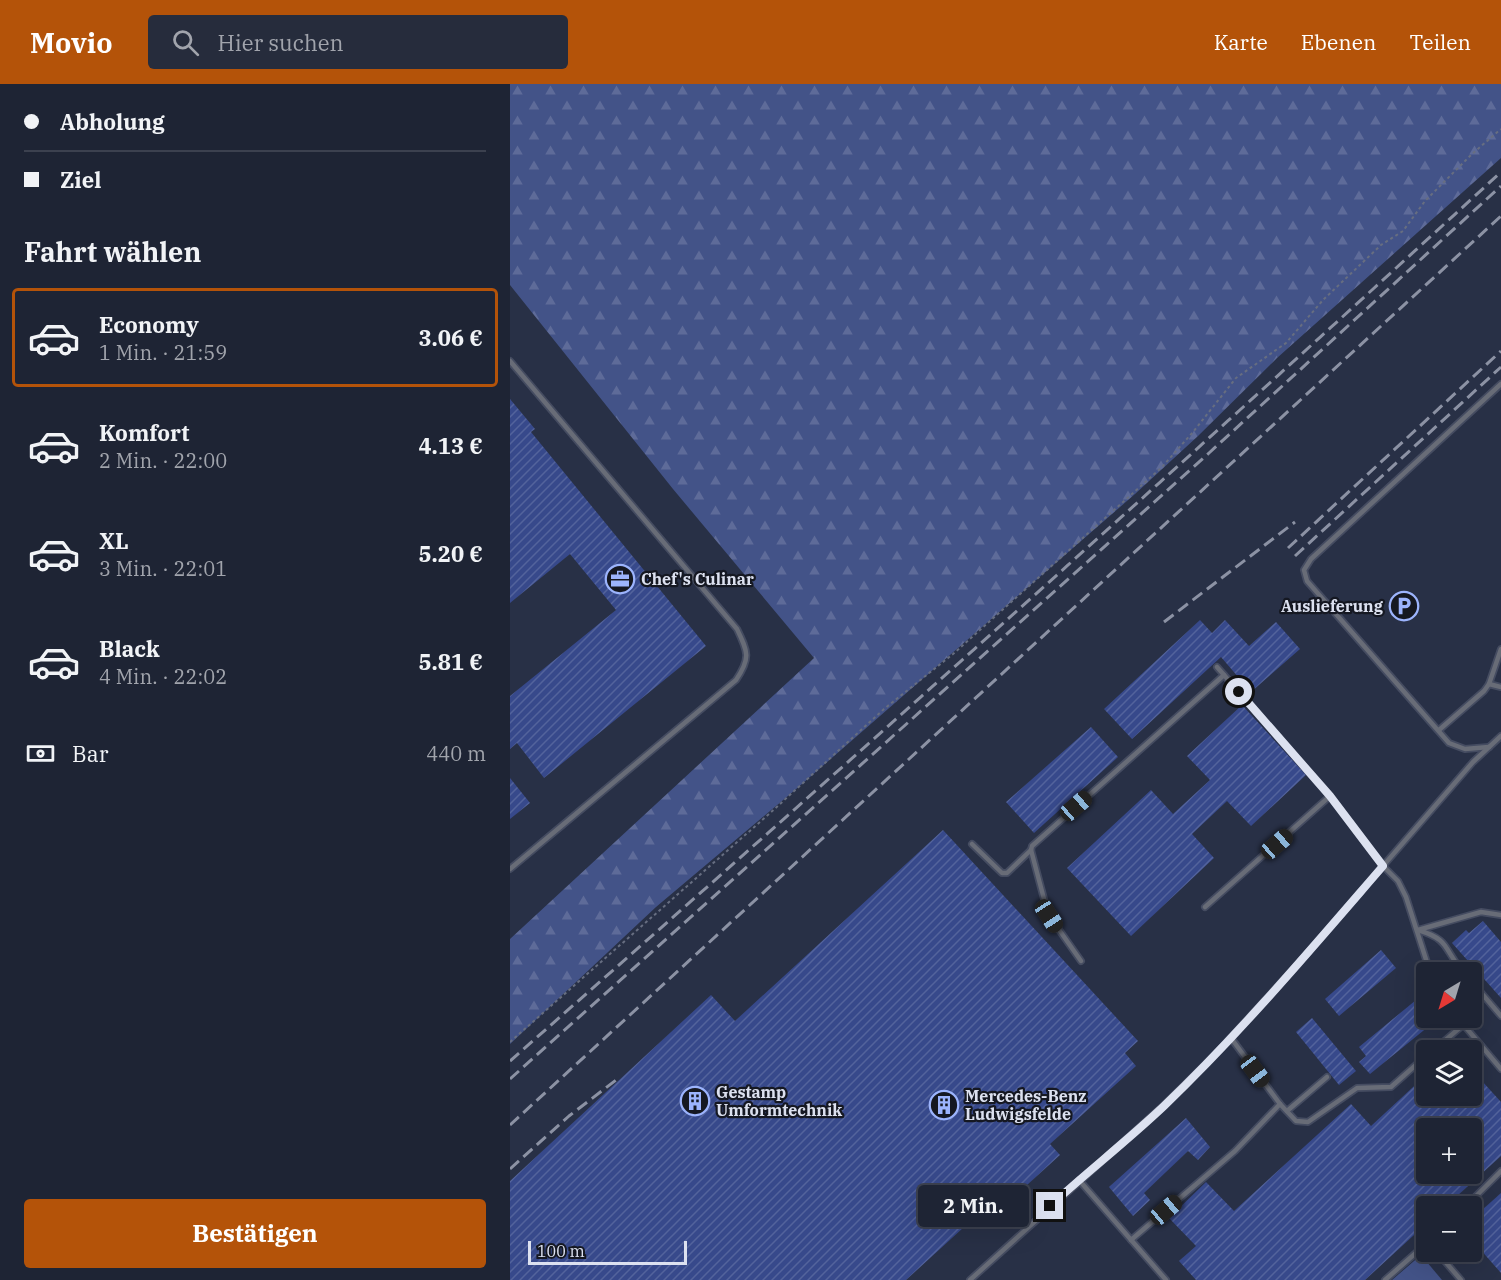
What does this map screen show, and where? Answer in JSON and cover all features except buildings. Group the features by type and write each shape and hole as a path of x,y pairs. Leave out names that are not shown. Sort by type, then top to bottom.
{"lane":[{"path":"510,361 736,629 746,648 747,664 736,680 510,869"},
{"path":"1489,747 1465,748 1449,743 1307,581 1304,570 1311,559 1501,384"},
{"path":"1439,730 1484,692 1501,649"},
{"path":"1217,667 1330,796 1383,866 1398,881 1418,930 1427,962"},
{"path":"972,844 1002,873 1006,873 1031,850 1034,843 1224,675"},
{"path":"1489,684 1501,687"},
{"path":"969,1280 1162,1107 1231,1038 1473,762 1501,736"},
{"path":"1205,907 1330,796"},
{"path":"1031,850 1049,916 1081,962"},
{"path":"1418,930 1481,912 1501,915"},
{"path":"1418,930 1435,935 1455,962"},
{"path":"1482,994 1501,1016"},
{"path":"1446,1040 1460,1028"},
{"path":"1466,1028 1501,1069"},
{"path":"1231,1038 1280,1104 1296,1121 1308,1122 1357,1088 1391,1087 1416,1065"},
{"path":"1287,1111 1327,1077"},
{"path":"1131,1240 1235,1151 1280,1104"},
{"path":"1476,1196 1501,1171"},
{"path":"1080,1180 1166,1280"},
{"path":"1385,1280 1416,1253"},
{"path":"1445,1262 1461,1280"}],"path":[{"path":"510,1042 769,814 884,709 953,654 1162,468 1236,378 1286,343 1323,300 1381,245 1403,231 1425,201 1501,129"}],"green space":[{"path":"510,84 1501,84 1501,158 1277,358 1135,494 795,790 656,907 510,1044 510,939 814,658 673,489 510,285"},
{"path":"1416,1259 1416,1262 1427,1262 1442,1280 1392,1280"}],"railway":[{"path":"510,1061 1008,619 1501,172"},
{"path":"510,1079 1209,453 1501,186"},
{"path":"510,1125 1501,216"},
{"path":"1288,548 1501,351"},
{"path":"1295,556 1501,367"},
{"path":"1164,622 1295,522"},
{"path":"510,1169 569,1116 620,1077"}],"place":[{"name":"Chef's Culinar","path":"620,579"},
{"name":"Auslieferung","path":"1404,606"},
{"name":"Gestamp Umformtechnik","path":"695,1101"},
{"name":"Mercedes-Benz Ludwigsfelde","path":"944,1105"}],"route":[{"path":"1050,1206 1162,1107 1216,1054 1383,866 1330,796 1239,692"}]}
